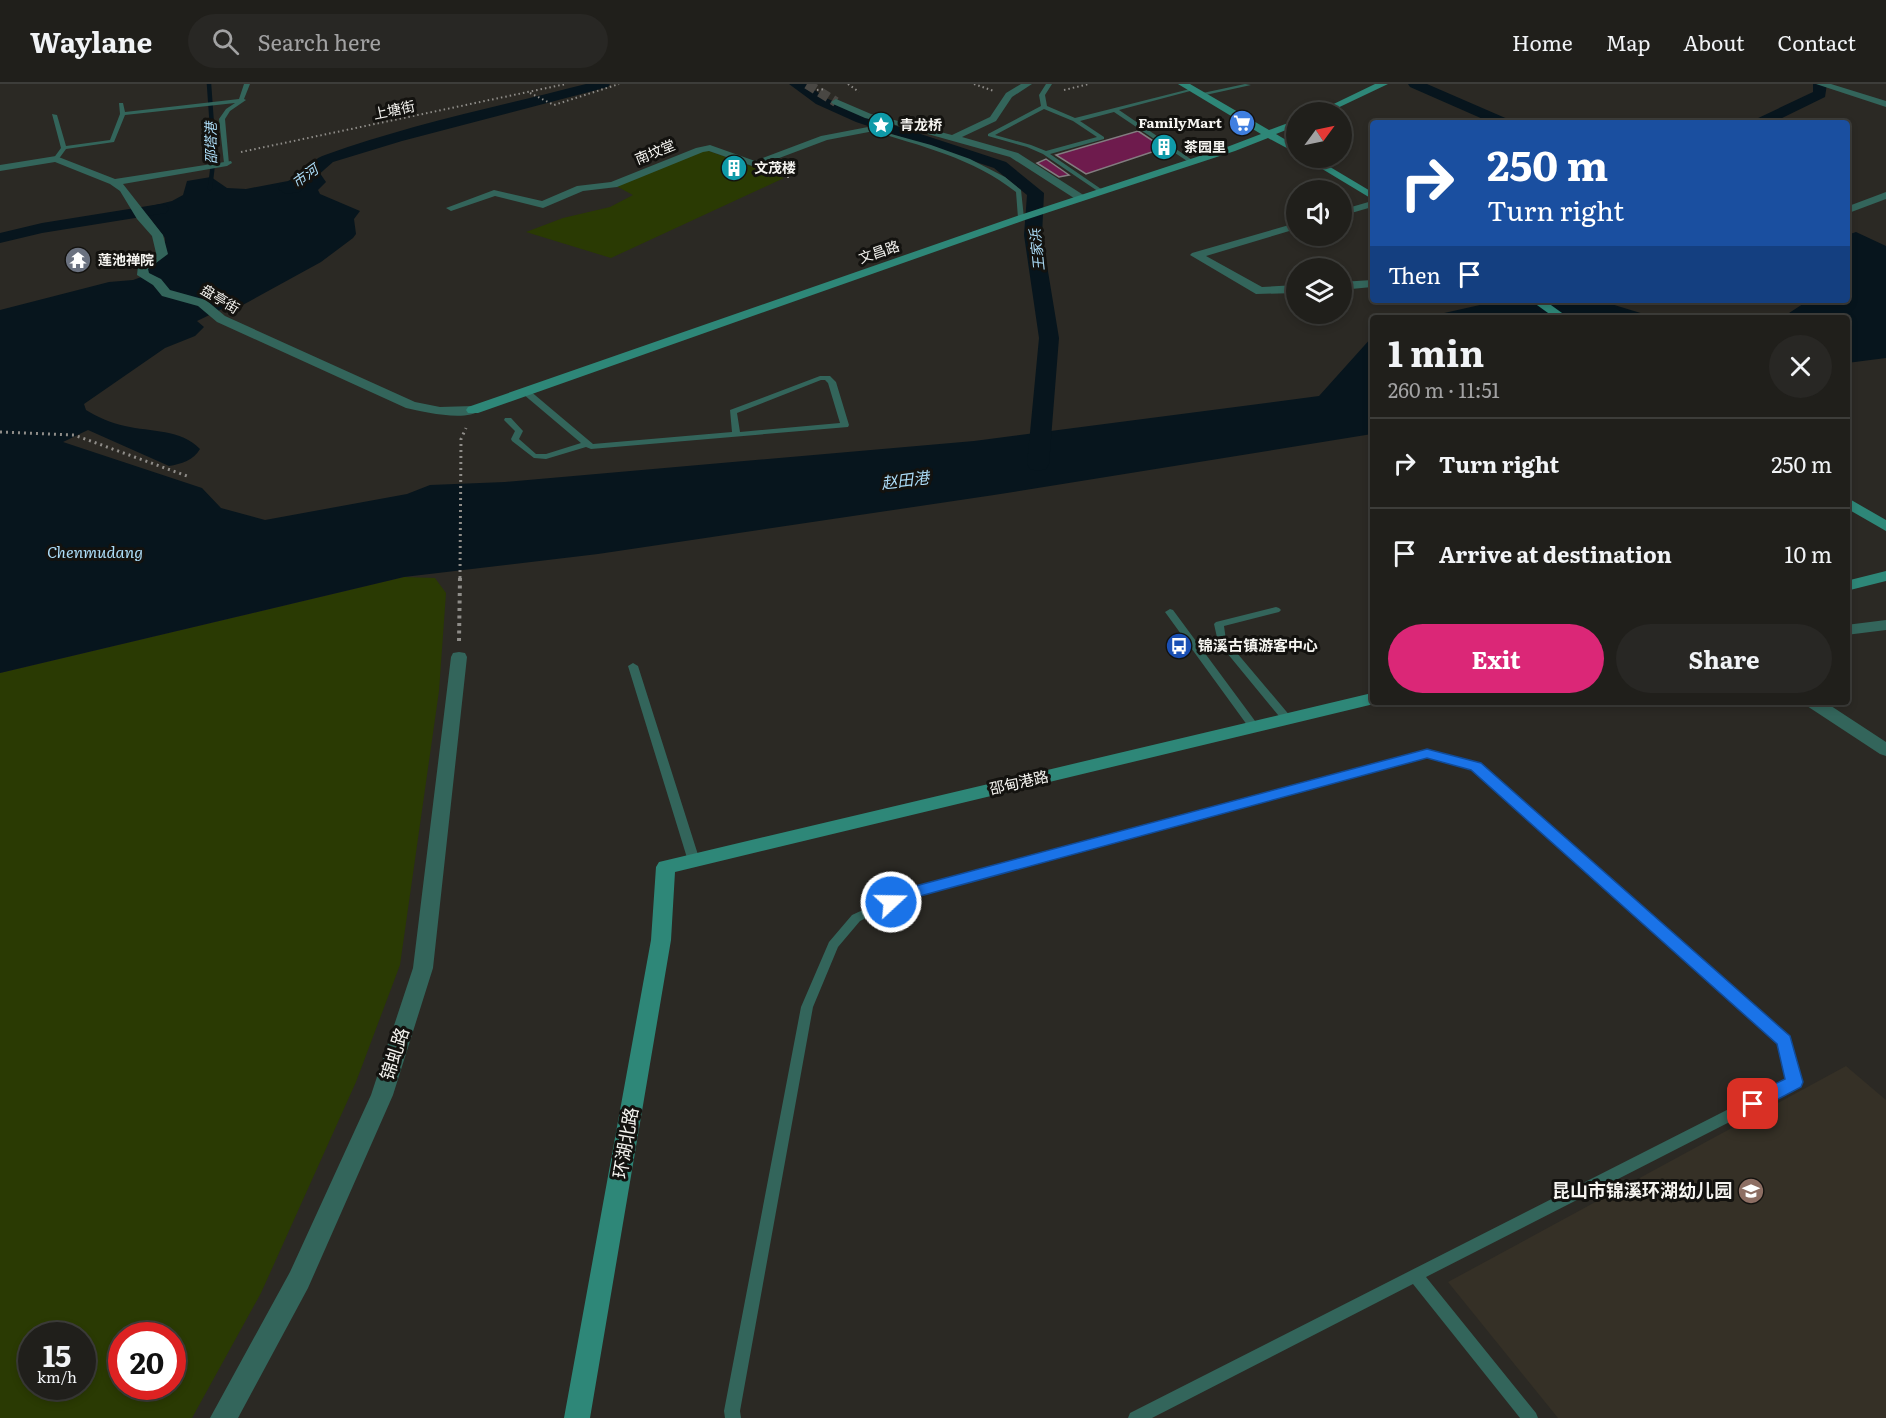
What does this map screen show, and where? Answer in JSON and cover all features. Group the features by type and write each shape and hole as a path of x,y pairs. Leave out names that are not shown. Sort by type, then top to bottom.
{"street":[{"path":"953,138 993,119 1009,95 1027,84"},
{"path":"1344,102 1383,84"},
{"path":"1821,84 1844,87 1886,104"},
{"path":"1192,89 1286,144"},
{"path":"836,102 868,116 1014,155 1081,198"},
{"path":"872,128 889,122"},
{"name":"文昌路","path":"473,410 1022,218 1192,162 1286,127"},
{"name":"南坟堂","path":"451,207 494,193 543,205 581,189 613,185 700,150 710,148 754,164 842,133 872,128"},
{"path":"0,168 56,159"},
{"name":"盘亭街","path":"56,159 114,182 124,189 138,212 157,235 162,254 142,268 143,275 158,282 166,292 202,303 221,319 411,405 440,411 473,410"},
{"path":"114,182 206,166 224,160"},
{"path":"1326,168 1370,195"},
{"path":"1850,209 1886,195"},
{"path":"1352,210 1370,205"},
{"path":"1286,229 1196,255 1260,291 1286,290"},
{"path":"1352,285 1370,284"},
{"path":"1540,303 1558,315"},
{"path":"1850,504 1886,526"},
{"path":"1850,585 1886,576"},
{"path":"1850,630 1886,625"},
{"name":"锦虬路","path":"223,1418 299,1280 377,1106 423,968 459,657"},
{"name":"邵甸港路","path":"666,867 1370,699"},
{"path":"1818,705 1886,750"},
{"name":"环湖北路","path":"577,1418 662,940 666,867"}],"lane":[{"path":"224,160 223,116 243,100 247,84"},
{"path":"1044,107 1042,95 1046,84"},
{"path":"1075,120 1192,89 1248,85"},
{"path":"123,114 200,103 243,100"},
{"path":"56,159 64,148 112,141 123,114 120,104"},
{"path":"1044,107 1075,120 1102,138 1045,153"},
{"path":"1044,107 990,135 1045,153 1102,192"},
{"path":"1115,110 1192,162"},
{"path":"54,115 64,148"},
{"path":"872,128 978,163 996,173 1019,191 1022,218"},
{"path":"526,392 591,447 845,425 832,382 827,378 820,378 733,412 736,434"},
{"path":"508,420 519,431 515,439 534,456 546,457 587,444"},
{"path":"1276,610 1219,624 1221,640 1287,719"},
{"path":"1170,612 1254,726"},
{"path":"633,666 694,861"},
{"path":"734,1418 732,1411 807,1007 833,945 856,918 908,893 1427,754 1476,767 1785,1041 1795,1082 1136,1418"},
{"path":"1416,1276 1530,1418"}],"path":[{"name":"上塘街","path":"224,160 292,142 566,84"},
{"path":"530,92 554,105 619,84"},
{"path":"848,84 860,92"},
{"path":"0,432 74,435 187,476"},
{"path":"459,620 461,440"}],"shaded area":[{"name":"昆山市锦溪环湖幼儿园","path":"1846,1066 1886,1100 1886,1418 1558,1418 1448,1282"}],"green space":[{"path":"706,150 784,178 611,258 526,232 563,218 610,207 633,195 616,186"},
{"path":"404,577 435,578 446,593 439,691 400,965 356,1082 261,1293 192,1418 0,1418 0,673"}],"water":[{"path":"312,169 317,169 326,182 318,190 320,194 360,211 354,219 356,234 353,238 321,262 230,312 222,309 197,321 204,327 195,336 165,348 84,404 86,410 115,423 165,432 184,438 200,449 197,453 187,461 169,466 88,430 63,442 202,488 221,508 265,520 407,494 430,485 505,482 974,441 1319,396 1370,339 1370,434 994,495 598,554 404,577 0,673 0,310 109,282 133,280 147,275 147,267 165,253 165,238 148,216 144,214 127,217 122,213 172,201 183,195 187,181 211,177 227,188 246,189 288,181"},
{"path":"1856,232 1886,246 1886,358 1850,363 1850,315 1771,315 1789,313 1804,303 1850,303 1850,234"},
{"path":"1489,303 1608,303 1647,315 1435,315"}],"building":[{"path":"1138,131 1164,148 1086,174 1056,155"},
{"path":"1046,159 1069,175 1059,177 1037,163"}],"waterway":[{"name":"邵塔港","path":"209,84 214,155 210,188"},
{"name":"市河","path":"286,189 293,188 327,159 396,138 603,84"},
{"name":"王家浜","path":"796,84 821,101 861,119 1000,165 1036,193 1033,235 1049,338 1038,464"},
{"path":"1415,84 1498,120"},
{"path":"1766,120 1820,94 1820,84"},
{"name":"市河","path":"0,238 42,228 160,209"}],"tunnel":[{"path":"807,84 836,102"}],"place":[{"name":"FamilyMart","path":"1242,123"},
{"name":"青龙桥","path":"881,125"},
{"name":"茶园里","path":"1164,147"},
{"name":"文茂楼","path":"734,168"},
{"name":"莲池禅院","path":"78,260"},
{"name":"锦溪古镇游客中心","path":"1179,646"},
{"name":"昆山市锦溪环湖幼儿园","path":"1751,1191"}],"route":[{"path":"891,902 908,893 1427,754 1476,767 1785,1041 1795,1082 1753,1104"}],"water label":[{"name":"赵田港","path":"905,480"},
{"name":"Chenmudang","path":"95,552"}]}
